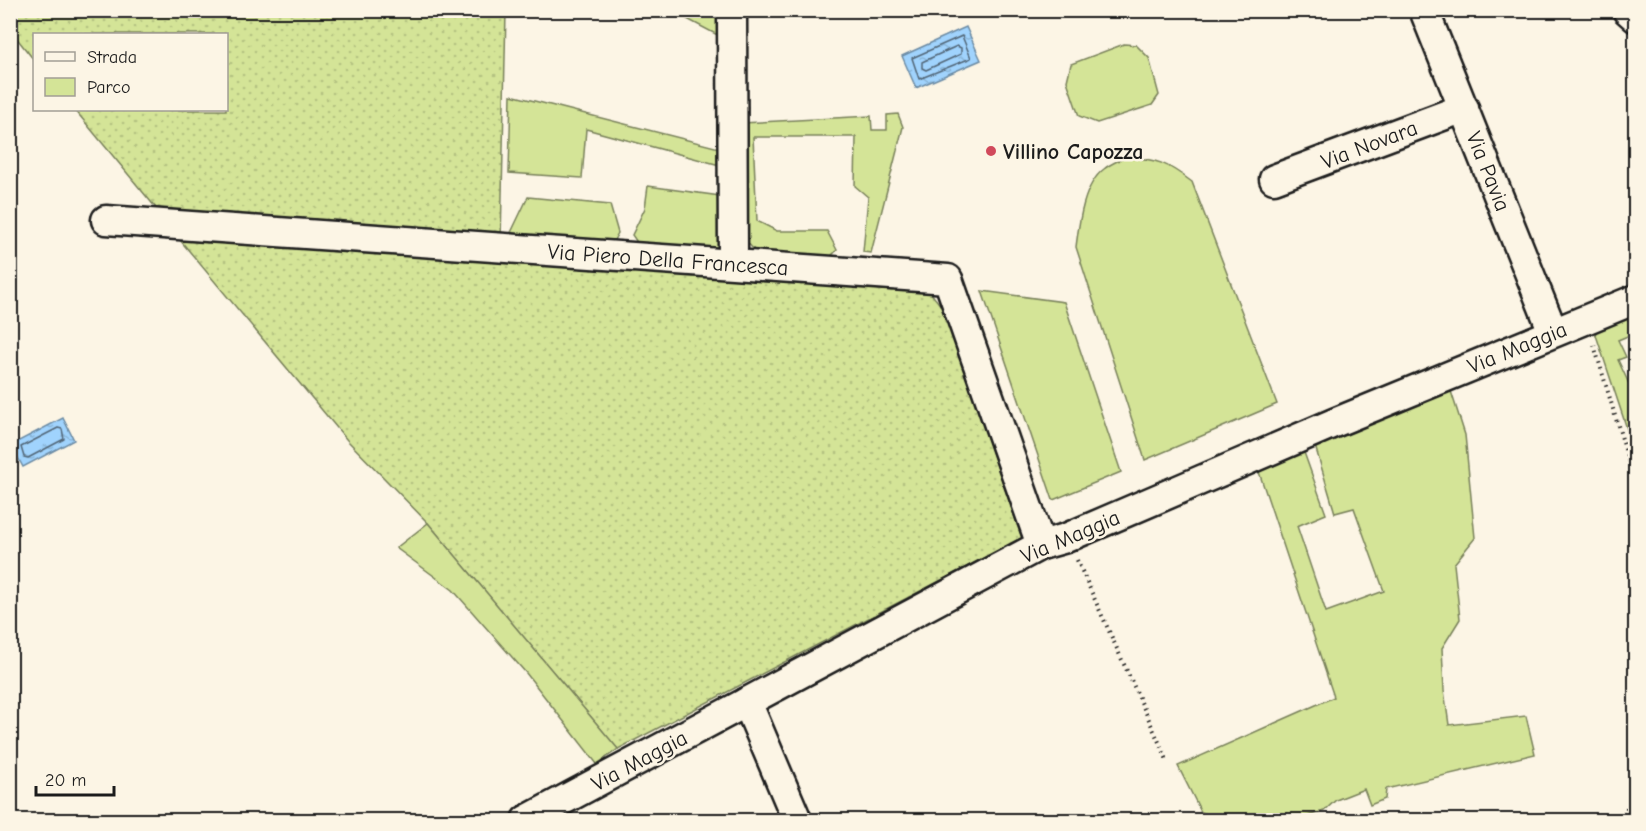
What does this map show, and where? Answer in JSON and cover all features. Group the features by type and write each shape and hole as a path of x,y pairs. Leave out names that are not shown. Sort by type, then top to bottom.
{"street":[{"path":"732,10 734,262"},
{"name":"Via Pavia","path":"1424,10 1553,332"},
{"path":"1627,10 1635,18"},
{"name":"Via Novara","path":"1274,179 1464,108"},
{"name":"Via Piero Della Francesca","path":"106,220 734,262 948,279 1054,542"},
{"name":"Via Maggia","path":"526,820 1054,542 1635,299"},
{"path":"747,702 797,820"}],"path":[{"path":"1586,318 1635,486"},
{"path":"1054,542 1168,762"},
{"path":"1622,820 1635,786"}],"green space":[{"path":"10,11 506,11 501,241 156,208 76,111 228,111 228,33 33,33 33,59 11,31"},
{"path":"672,11 724,11 725,39"},
{"path":"1124,44 1136,45 1149,58 1159,95 1152,105 1097,123 1079,116 1067,81 1071,64"},
{"path":"511,95 727,150 727,167 586,129 582,178 509,173"},
{"path":"898,114 903,127 871,253 863,252 868,197 855,186 856,137 753,137 757,221 777,231 827,231 837,250 827,260 756,252 745,240 742,123 871,116 872,130 887,130 887,115"},
{"path":"1125,157 1162,163 1192,182 1277,404 1145,460 1076,247 1083,205 1091,185 1104,169"},
{"path":"648,186 727,197 721,250 641,248 632,235 645,208"},
{"path":"528,197 610,205 618,233 610,247 507,241"},
{"path":"180,240 560,259 926,287 942,307 1022,538 618,749 428,523 347,440"},
{"path":"982,291 1064,302 1121,472 1053,500"},
{"path":"1635,310 1635,333 1618,340 1626,357 1618,360 1631,388 1635,386 1635,453 1593,326"},
{"path":"1449,385 1465,435 1475,538 1454,564 1460,619 1442,648 1444,690 1449,725 1526,716 1535,754 1386,789 1385,799 1370,805 1364,789 1336,800 1324,811 1294,820 1225,820 1201,812 1178,766 1334,697 1256,463 1301,444 1326,514 1297,526 1326,612 1384,591 1354,508 1335,513 1313,439"},
{"path":"428,523 618,749 597,764 526,673 453,590 396,548"}],"water":[{"path":"966,27 981,60 916,88 902,56"},
{"path":"63,418 74,440 23,467 11,445"}],"place":[{"name":"Villino Capozza","path":"991,151"}]}
